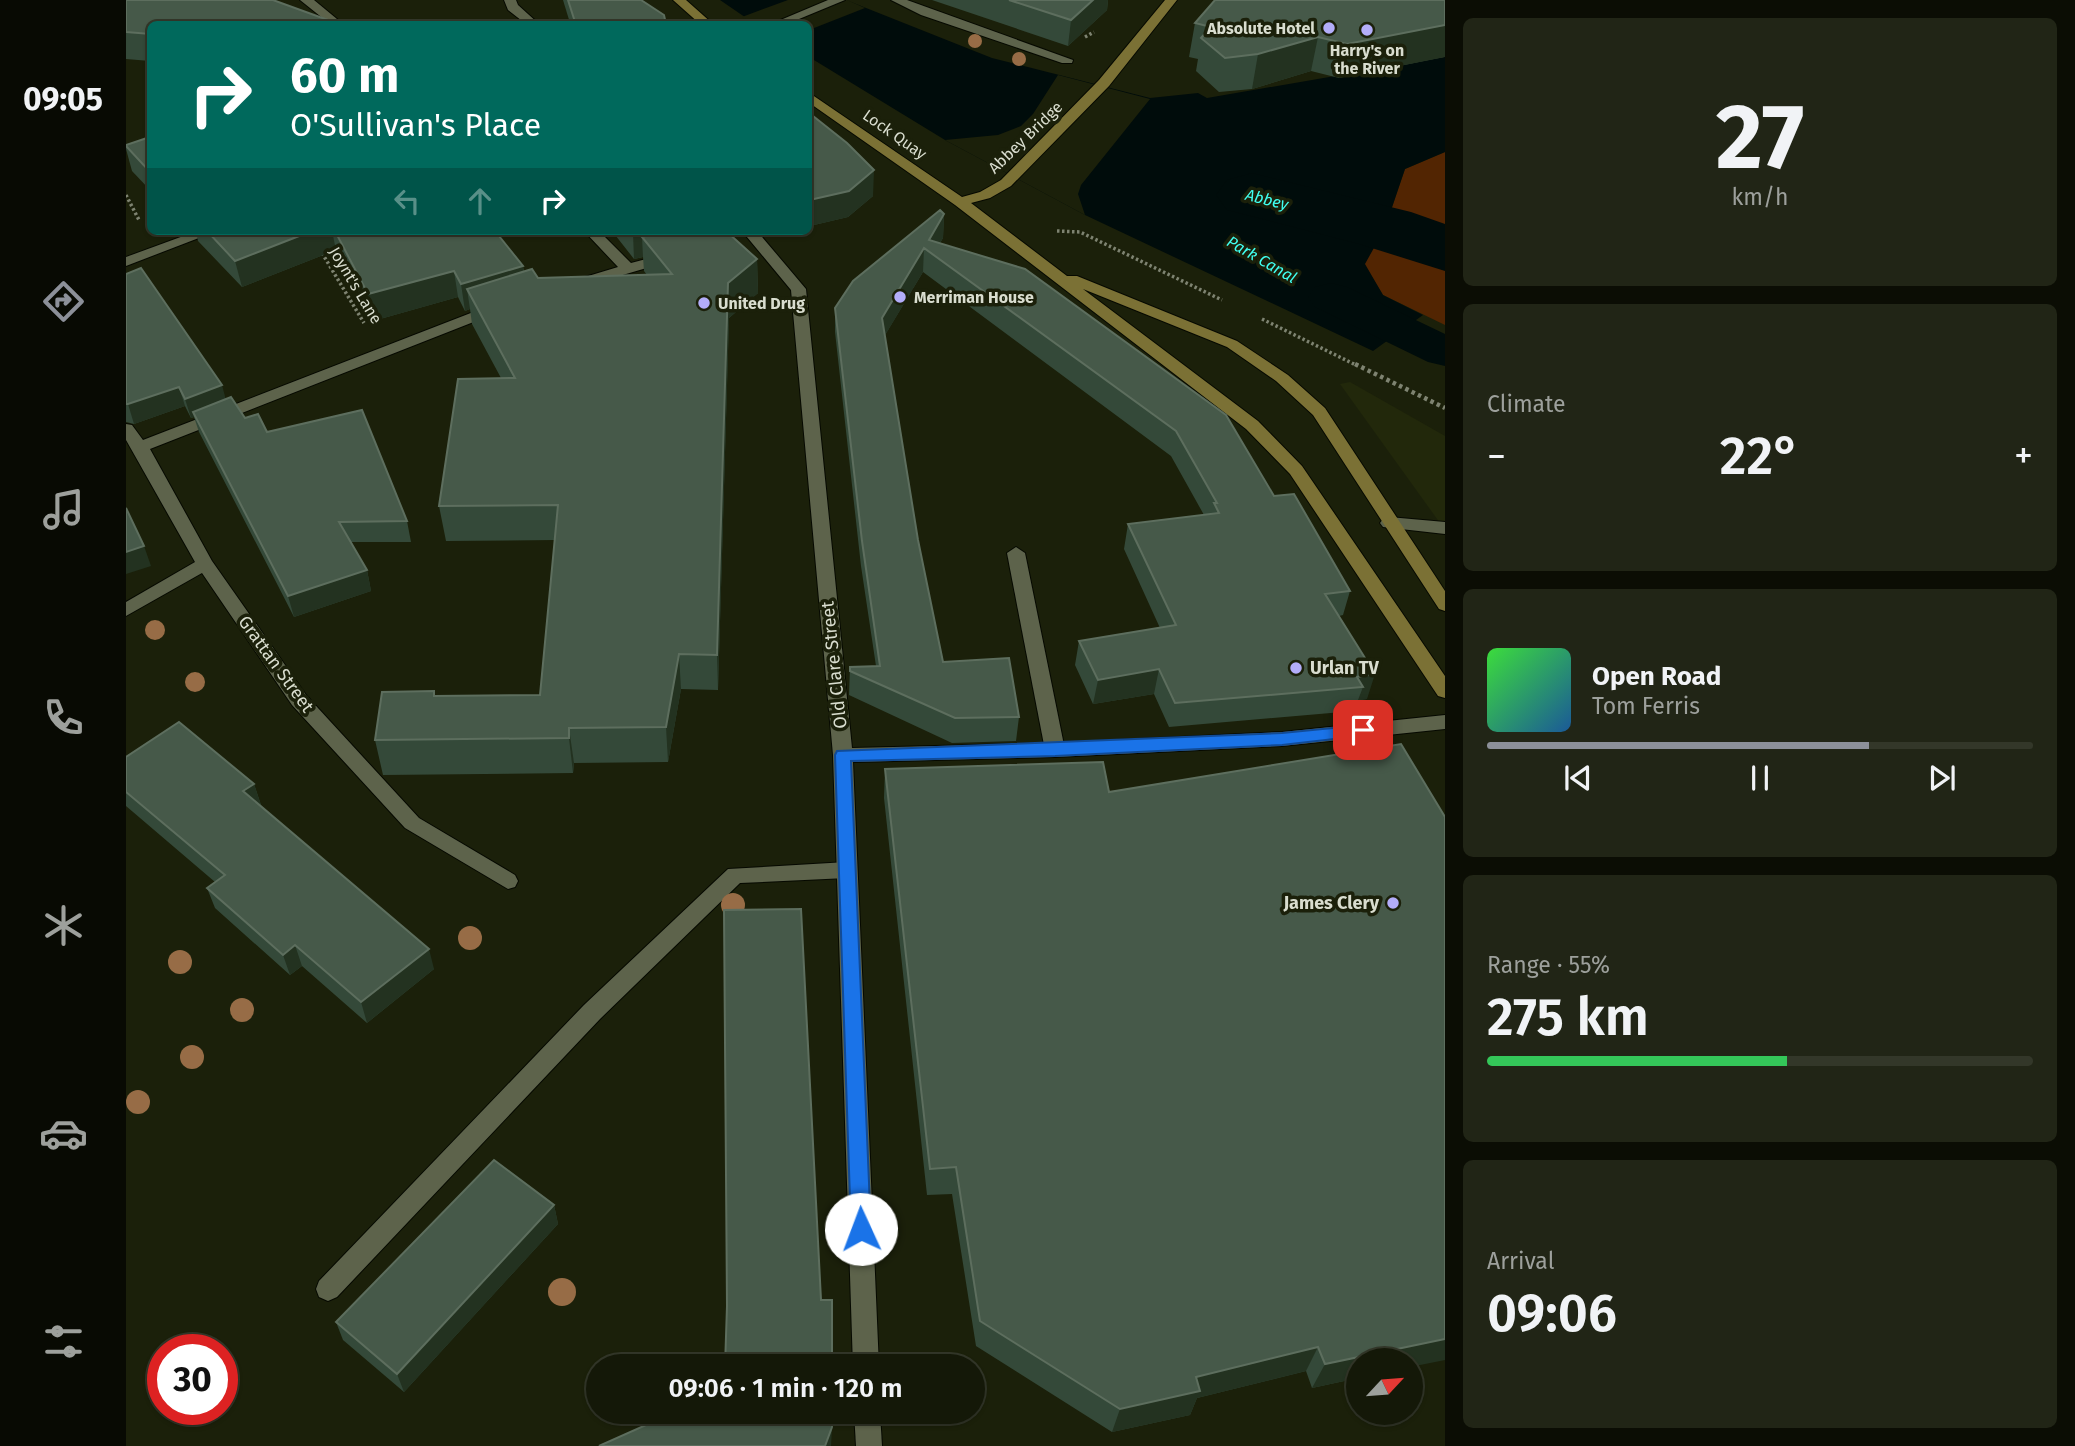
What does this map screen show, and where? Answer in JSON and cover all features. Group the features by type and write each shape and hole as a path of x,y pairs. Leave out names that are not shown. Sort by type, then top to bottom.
{"main road":[{"path":"679,0 704,21"},
{"name":"Abbey Bridge","path":"960,202 985,195 1006,183 1104,83 1171,0"},
{"name":"Lock Quay","path":"812,99 960,202 1252,425 1296,470 1445,691"},
{"path":"1046,268 1232,344 1282,378 1320,412 1389,523 1445,605"}],"street":[{"path":"306,0 333,21"},
{"path":"510,0 512,7 529,21"},
{"path":"786,21 839,0"},
{"path":"897,0 1068,60"},
{"path":"126,262 199,235"},
{"path":"595,235 628,269"},
{"name":"Old Clare Street","path":"748,235 797,289 843,755 866,1354"},
{"path":"566,287 690,250"},
{"path":"139,447 508,305"},
{"name":"Grattan Street","path":"126,429 139,447 205,564 299,700 412,823 508,881"},
{"path":"1389,523 1445,528"},
{"path":"1016,553 1055,750"},
{"path":"126,610 205,564"},
{"path":"843,755 1055,750 1282,739 1445,722"},
{"path":"328,1289 592,1012 735,875 848,870"},
{"path":"868,1424 869,1446"}],"path":[{"name":"Joynt's Lane","path":"316,243 373,337 385,351"}],"shaded area":[{"path":"1445,152 1445,234 1390,213 1405,169"},
{"path":"1376,243 1445,266 1445,325 1383,295 1364,264"},
{"path":"1350,382 1445,436 1445,530 1340,384"}],"water":[{"path":"720,0 846,0 992,58 1150,98 1198,93 1207,98 1445,57 1445,152 1405,169 1385,228 1365,264 1383,295 1423,315 1373,351 1085,215 945,140 812,59 812,21 751,21"}],"pier":[{"path":"788,0 847,0 865,8 812,29 812,21 749,21 742,17"},
{"path":"1058,75 1150,99 1081,185 1078,194 1085,215 945,140 998,135 1021,126 1033,114"}],"building":[{"path":"126,0 273,0 331,21 147,21 147,34 126,32"},
{"path":"568,0 641,0 664,15 665,21 575,21"},
{"path":"1009,0 1093,0 1071,20"},
{"path":"1215,0 1445,0 1445,25 1347,44 1318,37 1258,54 1225,58 1201,38 1211,27 1195,23"},
{"path":"812,115 847,143 874,170 849,191 814,199"},
{"path":"147,138 147,169 126,146"},
{"path":"940,210 944,214 929,240 1025,269 1226,415 1274,496 1294,494 1350,591 1325,594 1375,674 1357,677 1363,687 1175,703 1159,669 1098,680 1079,641 1176,625 1128,524 1219,513 1214,503 1217,503 1176,431 924,248 882,318 918,540 943,662 1009,658 1019,717 955,718 850,671 850,667 880,666 862,541 835,308 853,281"},
{"path":"211,235 302,235 235,261"},
{"path":"337,235 498,235 523,266 461,284 454,271 368,294"},
{"path":"730,235 757,259 728,283 717,655 679,654 666,727 569,728 569,738 375,740 382,692 434,691 434,696 540,695 558,505 439,506 458,379 515,378 467,289 532,269 538,278 672,274 642,237"},
{"path":"141,268 222,385 185,399 179,387 126,404 126,274"},
{"path":"231,397 245,418 258,414 267,432 362,410 407,521 339,522 367,570 288,596 193,412"},
{"path":"126,508 144,546 126,552"},
{"path":"179,722 254,784 243,791 429,949 361,1002 295,945 283,955 207,888 225,875 126,792 126,757"},
{"path":"1401,744 1445,817 1445,1339 1402,1348 1346,1348 1346,1360 1325,1364 1318,1347 1196,1377 1200,1391 1120,1409 980,1321 956,1167 930,1169 885,769 1103,762 1109,792"},
{"path":"801,909 821,1300 832,1300 832,1354 725,1354 724,910"},
{"path":"494,1160 554,1205 397,1374 336,1322"},
{"path":"648,1424 832,1424 825,1446 599,1446"}],"waterway":[{"name":"Abbey","path":"1252,195 1385,228 1445,249"},
{"name":"Park Canal","path":"1331,297 1445,352"}],"place":[{"name":"Absolute Hotel","path":"1329,28"},
{"name":"Harry's on the River","path":"1367,30"},
{"name":"Merriman House","path":"900,297"},
{"name":"United Drug","path":"704,303"},
{"name":"Urlan TV","path":"1296,668"},
{"name":"James Clery","path":"1393,903"}],"route":[{"path":"861,1229 843,755 1055,750 1282,739 1363,730"}]}
